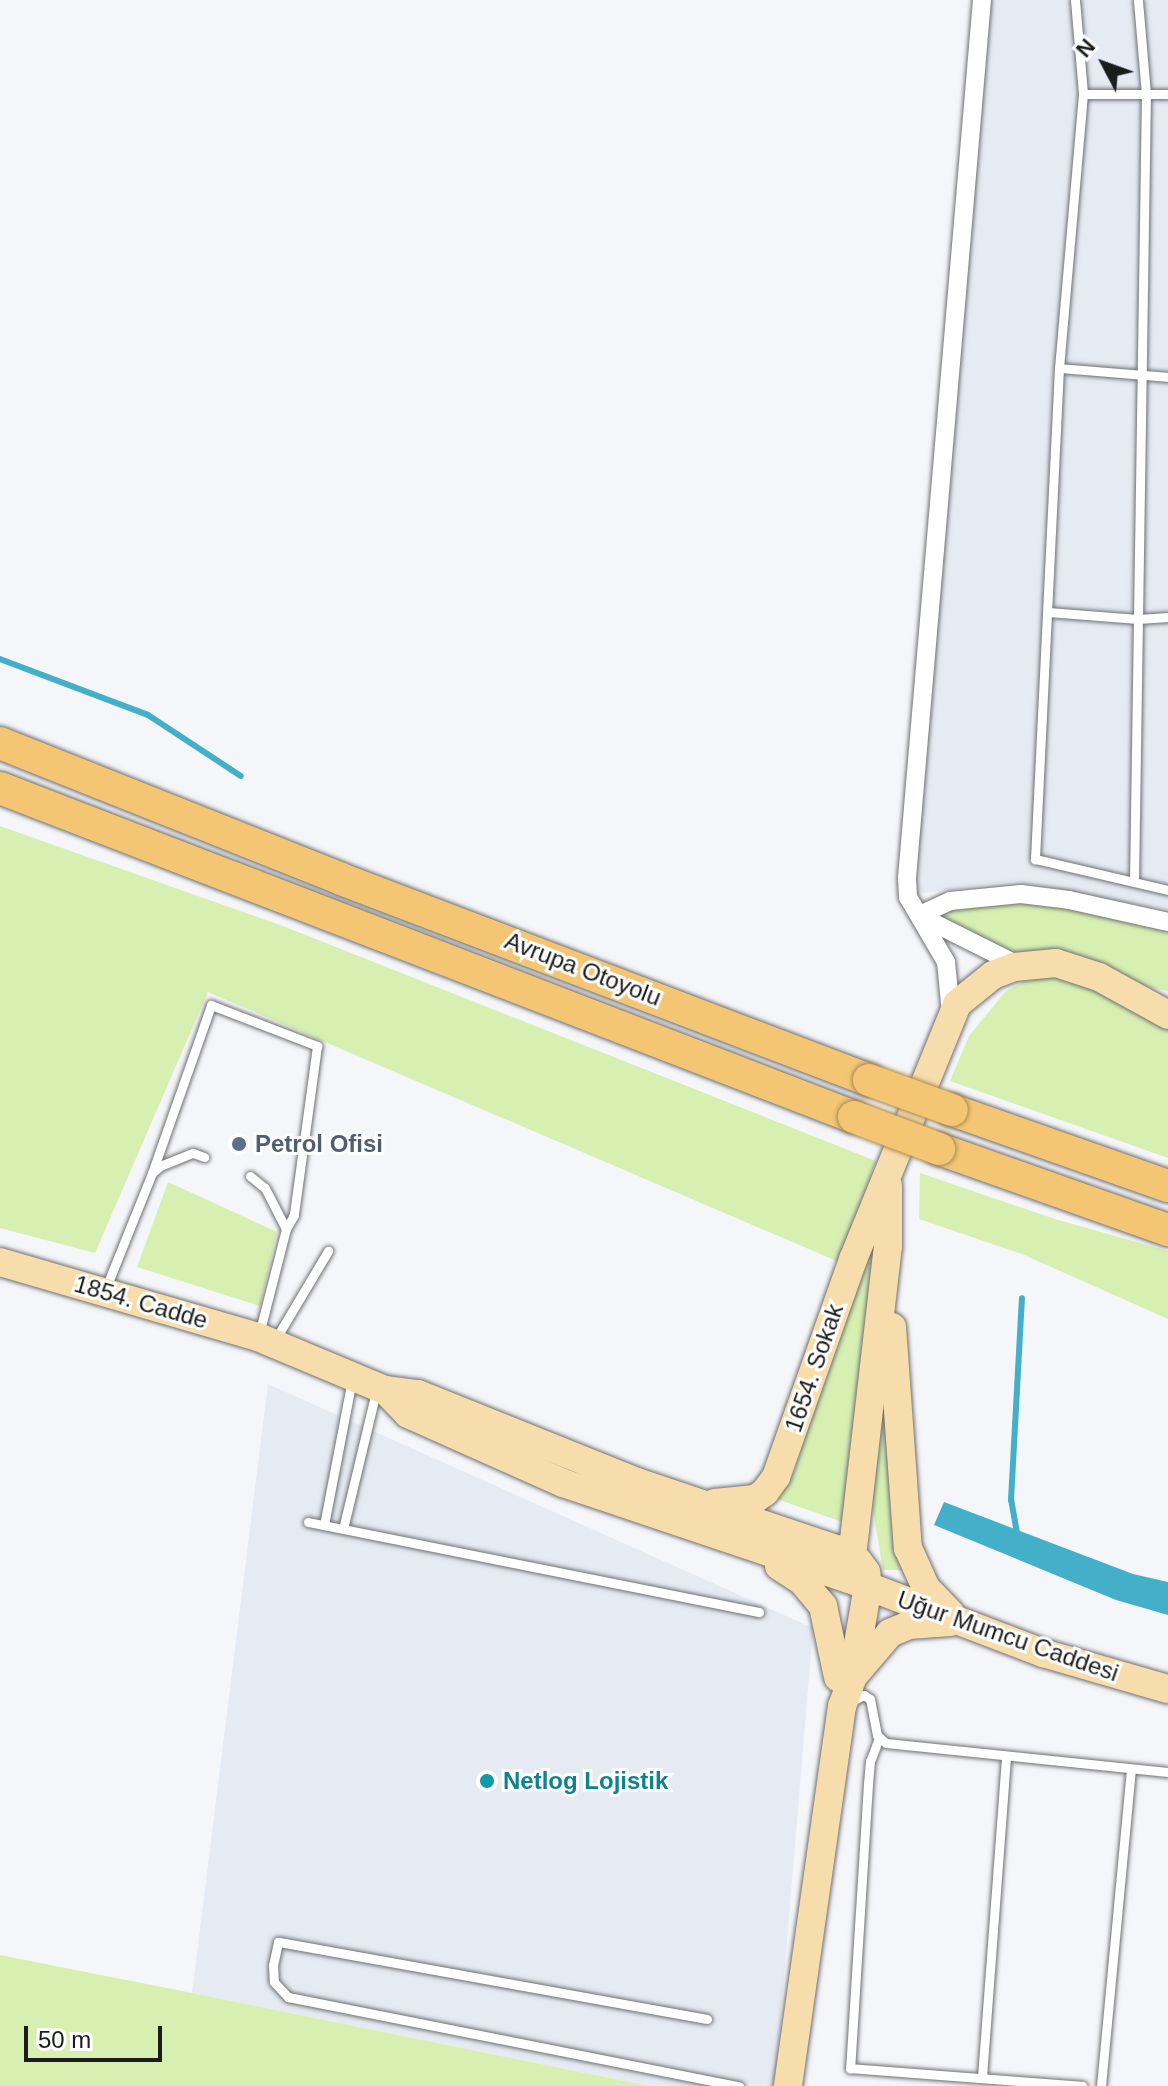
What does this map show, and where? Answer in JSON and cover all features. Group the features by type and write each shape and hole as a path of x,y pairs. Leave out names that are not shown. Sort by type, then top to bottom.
{"highway":[{"name":"Avrupa Otoyolu","path":"0,743 341,879 869,1080 1168,1186"},
{"name":"Avrupa Otoyolu","path":"0,788 854,1117 1168,1230"}],"main road":[{"name":"1654. Sokak","path":"686,1500 721,1504 747,1501 760,1496 773,1482 889,1166 951,1013 980,982 1020,966 1064,964 1099,977 1168,1015"},
{"path":"1099,977 1168,991"},
{"name":"1654. Sokak","path":"845,1678 888,1246 889,1166"},
{"path":"888,1246 908,1548 926,1588 959,1622"},
{"name":"1854. Cadde","path":"0,1262 271,1342 372,1384"},
{"path":"372,1384 418,1394 686,1500 857,1574"},
{"path":"372,1384 408,1414 524,1467 743,1545 857,1574"},
{"path":"743,1545 796,1576 818,1599 845,1678 788,2086"},
{"name":"Uğur Mumcu Caddesi","path":"857,1574 959,1622 1073,1663 1168,1689"},
{"path":"845,1678 876,1646 899,1628 959,1622"}],"street":[{"path":"951,1013 946,962 908,897 907,878 982,0"},
{"path":"920,915 950,901 1021,894 1069,900 1168,922"},
{"path":"920,915 1020,966"}],"lane":[{"path":"1075,0 1083,94 1059,368 1035,859 1168,890"},
{"path":"1134,882 1146,94 1138,0"},
{"path":"1083,94 1168,94"},
{"path":"1059,368 1168,377"},
{"path":"1048,612 1138,619 1168,617"},
{"path":"105,1291 152,1173 211,1005 317,1046 294,1215 286,1229 271,1342"},
{"path":"152,1173 160,1166 193,1153 204,1157"},
{"path":"250,1176 265,1188 286,1229"},
{"path":"271,1342 328,1251"},
{"path":"324,1525 372,1384"},
{"path":"343,1529 372,1384"},
{"path":"308,1522 759,1612"},
{"path":"842,1706 862,1696 868,1697 879,1738 870,1761 850,2068 1082,2086"},
{"path":"879,1738 886,1743 1168,1772"},
{"path":"982,2077 1006,1756"},
{"path":"1101,2086 1131,1769"},
{"path":"707,2019 278,1942 273,1965 274,1982 288,1997 739,2086"}],"shaded area":[{"path":"975,0 1168,0 1168,910 1014,881 899,896"},
{"path":"268,1384 813,1628 775,2086 649,2086 192,1993"}],"green space":[{"path":"0,826 283,926 876,1161 839,1262 208,992 95,1253 0,1228"},
{"path":"1021,894 1168,922 1168,991 1030,965 920,915"},
{"path":"1038,973 1063,973 1168,1024 1168,1158 950,1081 969,1036 1005,992"},
{"path":"920,1173 1055,1219 1168,1251 1168,1319 1022,1254 919,1219"},
{"path":"168,1182 277,1232 260,1306 137,1267"},
{"path":"867,1262 872,1262 845,1523 777,1499 795,1470 821,1380"},
{"path":"887,1374 903,1570 883,1570 872,1504"},
{"path":"0,1955 192,1993 649,2086 0,2086"}],"water":[{"path":"944,1502 1133,1574 1168,1582 1168,1615 1116,1600 934,1525"}],"waterway":[{"path":"0,659 148,715 241,776"},
{"path":"1017,1533 1011,1500 1022,1298"}],"place":[{"name":"Petrol Ofisi","path":"239,1144"},
{"name":"Netlog Lojistik","path":"487,1781"}]}
